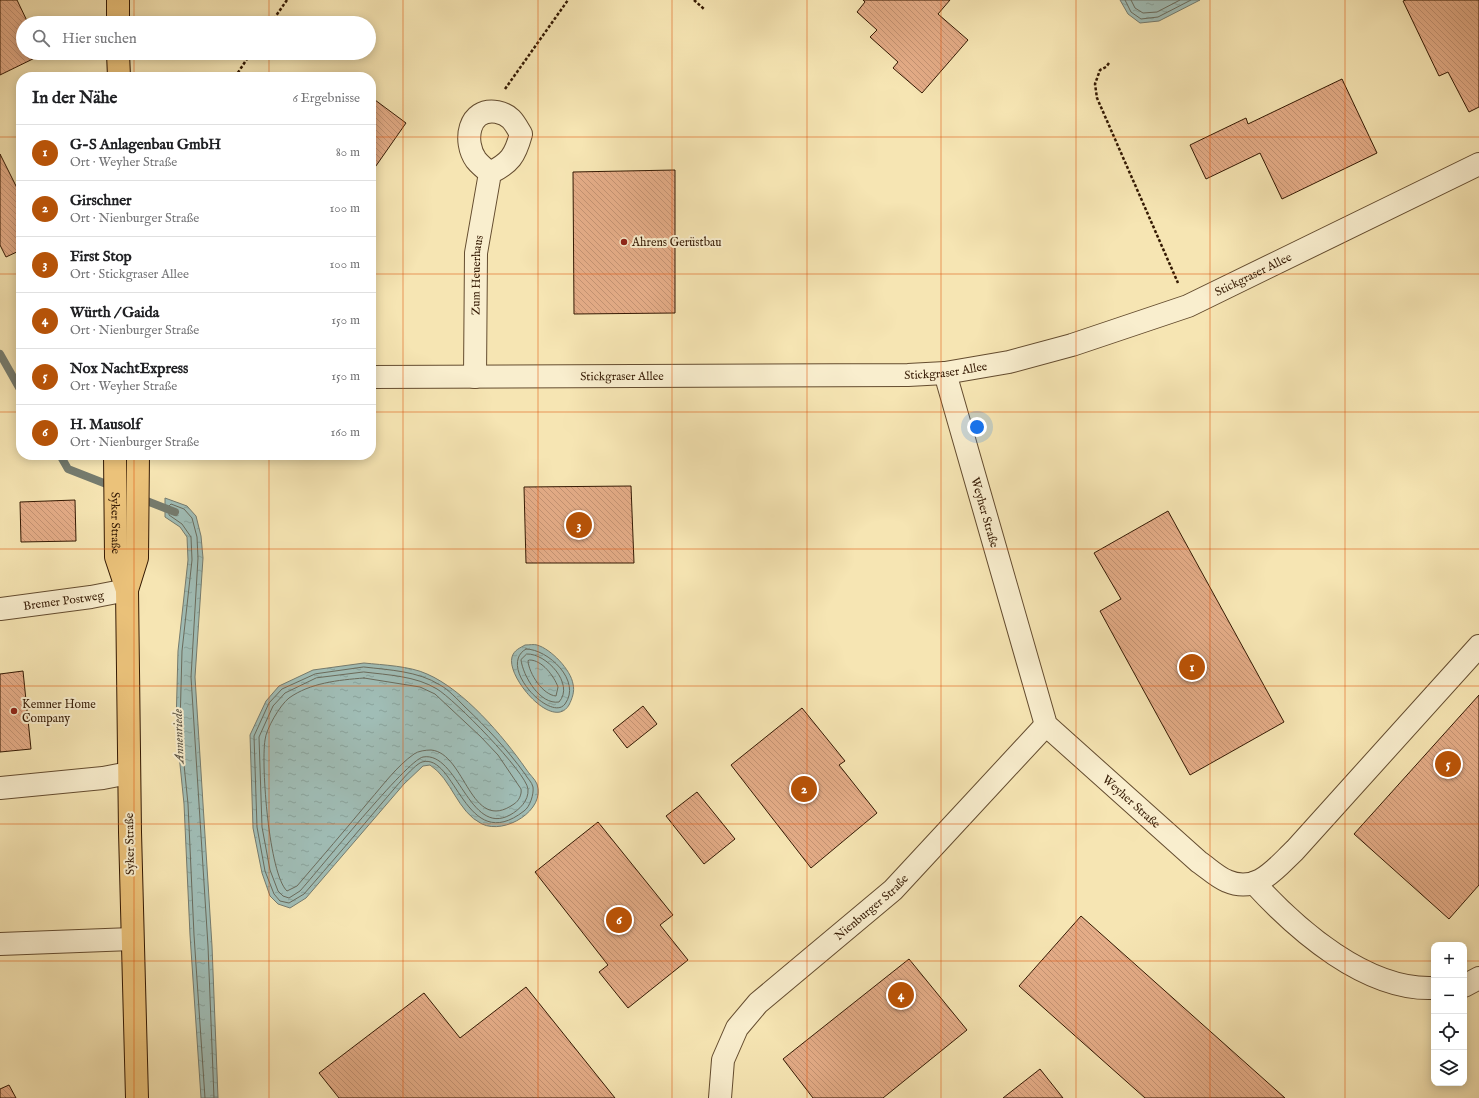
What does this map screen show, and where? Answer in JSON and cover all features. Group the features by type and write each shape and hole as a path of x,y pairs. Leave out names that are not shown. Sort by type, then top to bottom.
{"main road":[{"path":"118,0 118,16"},
{"path":"118,60 119,72"},
{"name":"Syker Straße","path":"114,460 116,557 127,590"},
{"name":"Syker Straße","path":"137,1098 132,939 127,590 136,558 138,460"}],"street":[{"path":"490,111 501,113 511,118 522,134 517,150 505,166 490,173 476,160 470,137 470,125 478,114 490,111"},
{"name":"Stickgraser Allee","path":"376,377 900,375 945,373 1009,362 1072,345 1188,306 1479,164"},
{"name":"Zum Heuerhaus","path":"475,377 476,253 490,173"},
{"name":"Weyher Straße","path":"945,373 1046,725 1199,862 1226,881 1244,886 1266,878 1295,850 1479,646"},
{"name":"Bremer Postweg","path":"0,609 91,598 127,590"},
{"name":"Nienburger Straße","path":"720,1098 723,1060 737,1028 758,1003 893,890 1046,725"},
{"path":"0,788 103,778 129,773"},
{"path":"1254,883 1302,928 1350,965 1383,979 1421,989 1431,988"},
{"path":"0,944 132,939"},
{"path":"1467,984 1479,978"}],"path":[{"path":"276,16 287,0"},
{"path":"490,111 568,0"},
{"path":"694,0 704,9"},
{"path":"238,72 246,60"},
{"path":"1109,63 1106,67 1100,70 1095,84 1097,98 1188,306"}],"water":[{"path":"1120,0 1200,0 1159,21 1140,23 1128,14"},
{"path":"165,498 187,506 196,516 201,536 203,558 195,677 212,946 218,1098 201,1098 190,935 184,804 176,725 178,651 188,560 187,537 180,527 165,517"},
{"path":"525,645 537,645 554,655 560,661 571,678 574,687 572,698 569,705 562,712 552,712 542,707 532,699 516,677 512,666 512,657 519,648"},
{"path":"364,663 396,666 420,671 441,681 455,691 482,715 506,742 535,780 538,794 530,811 522,818 502,826 491,827 473,819 466,812 438,771 430,765 423,766 404,784 306,898 290,908 278,904 270,896 262,873 253,828 250,735 266,701 279,686 313,670"}],"building":[{"path":"0,0 17,0 25,16 16,16 16,60 31,60 0,75"},
{"path":"863,0 950,0 938,14 968,40 922,93 893,68 898,62 870,37 877,30 857,12 865,2"},
{"path":"1479,0 1479,107 1469,112 1448,72 1439,76 1403,1"},
{"path":"1342,79 1377,153 1282,199 1260,153 1206,179 1190,145 1246,118 1248,124"},
{"path":"376,101 406,123 376,166"},
{"path":"0,154 16,186 16,252 6,257 0,245"},
{"name":"Ahrens Gerüstbau","path":"675,170 675,313 574,314 573,172"},
{"path":"631,486 634,563 526,563 524,487"},
{"path":"75,500 76,541 21,542 20,502"},
{"path":"1168,511 1284,722 1190,775 1100,611 1121,599 1094,553"},
{"name":"Kemner Home Company","path":"23,671 31,749 0,752 0,674"},
{"path":"1479,695 1479,885 1449,919 1354,834"},
{"path":"643,706 657,724 627,748 613,730"},
{"path":"802,708 845,761 839,765 877,813 811,868 731,765"},
{"path":"697,792 735,839 704,864 666,816"},
{"path":"598,822 673,915 660,925 688,960 628,1008 599,972 608,965 535,872"},
{"path":"1081,916 1285,1098 1145,1098 1019,986"},
{"path":"909,959 967,1030 883,1098 813,1098 783,1059"},
{"path":"526,987 615,1098 339,1098 319,1073 424,993 460,1038"},
{"path":"1040,1069 1063,1098 1003,1098"},
{"path":"9,1085 16,1098 0,1098 0,1089"}],"waterway":[{"name":"Annenriede","path":"0,354 16,382"},
{"name":"Annenriede","path":"63,460 68,469 114,487"},
{"name":"Annenriede","path":"139,498 175,512"}],"place":[{"name":"Ahrens Gerüstbau","path":"624,242"},
{"name":"First Stop","path":"579,525"},
{"name":"G-S Anlagenbau GmbH","path":"1192,667"},
{"name":"Kemner Home Company","path":"14,711"},
{"name":"Nox NachtExpress","path":"1448,764"},
{"name":"Girschner","path":"804,789"},
{"name":"H. Mausolf","path":"619,920"},
{"name":"Würth / Gaida","path":"901,995"}]}
